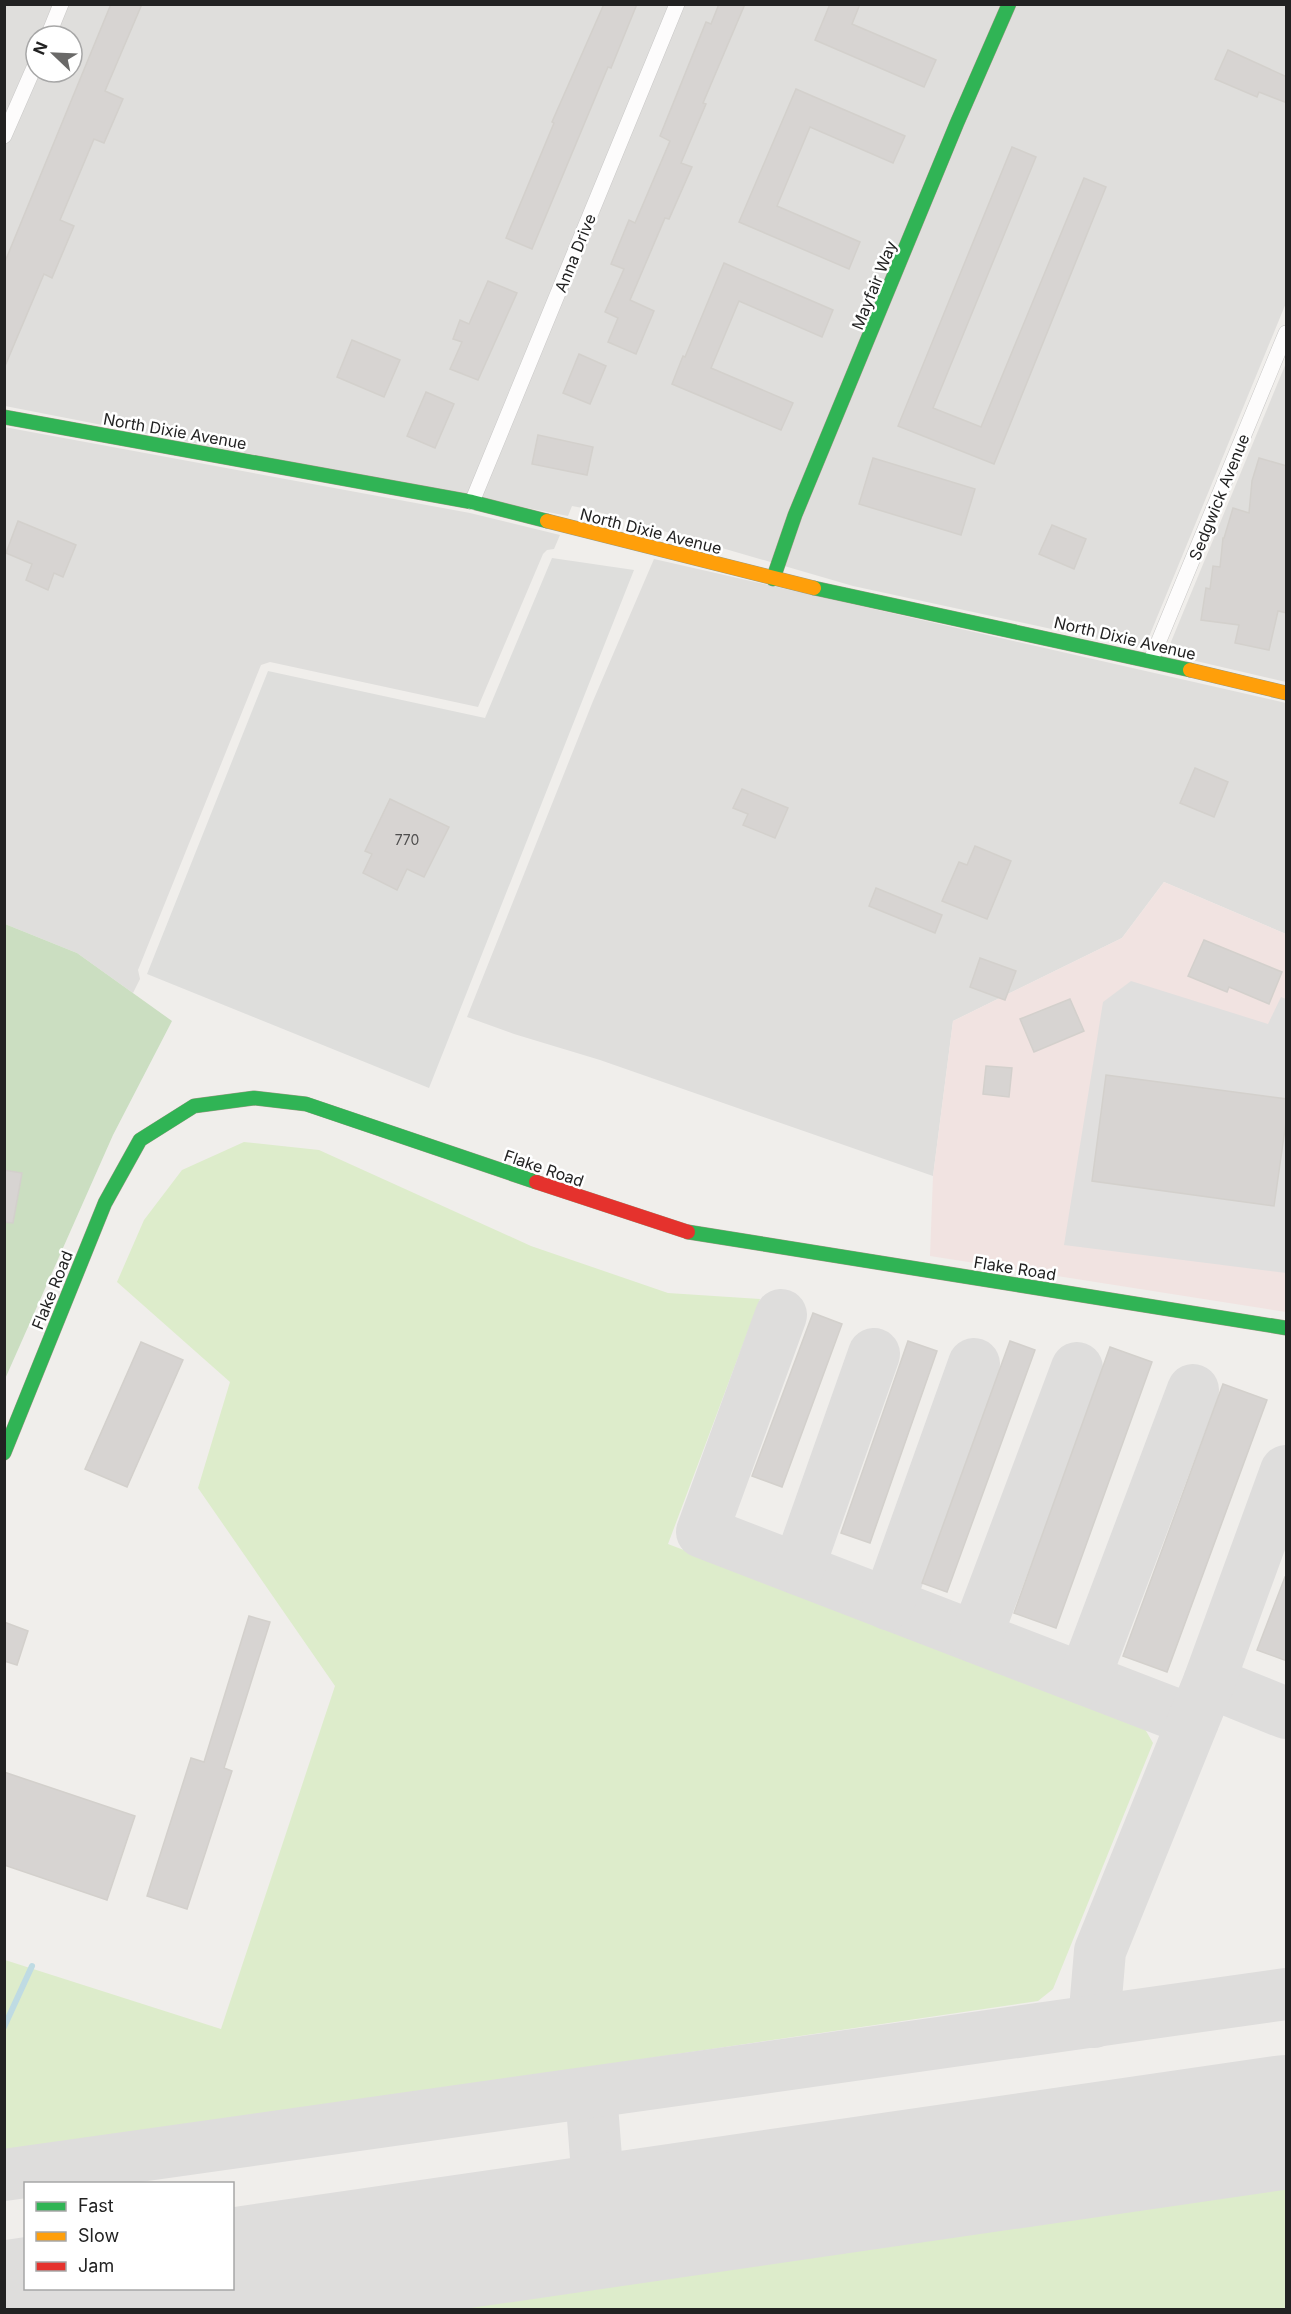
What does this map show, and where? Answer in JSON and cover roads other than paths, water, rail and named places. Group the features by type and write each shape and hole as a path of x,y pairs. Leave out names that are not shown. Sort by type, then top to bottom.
{"street":[{"path":"53,24 61,4"},
{"name":"Anna Drive","path":"472,502 677,4"},
{"name":"Mayfair Way","path":"773,579 795,515 867,346 957,123 1009,4"},
{"path":"4,136 27,84"},
{"name":"Sedgwick Avenue","path":"1151,660 1287,333"},
{"name":"North Dixie Avenue","path":"4,417 472,502 773,579 1151,660 1287,693"},
{"name":"Flake Road","path":"4,1454 105,1203 140,1140 194,1106 254,1098 306,1104 679,1231 1287,1328"}],"waterway":[{"path":"4,2027 32,1966"}]}
